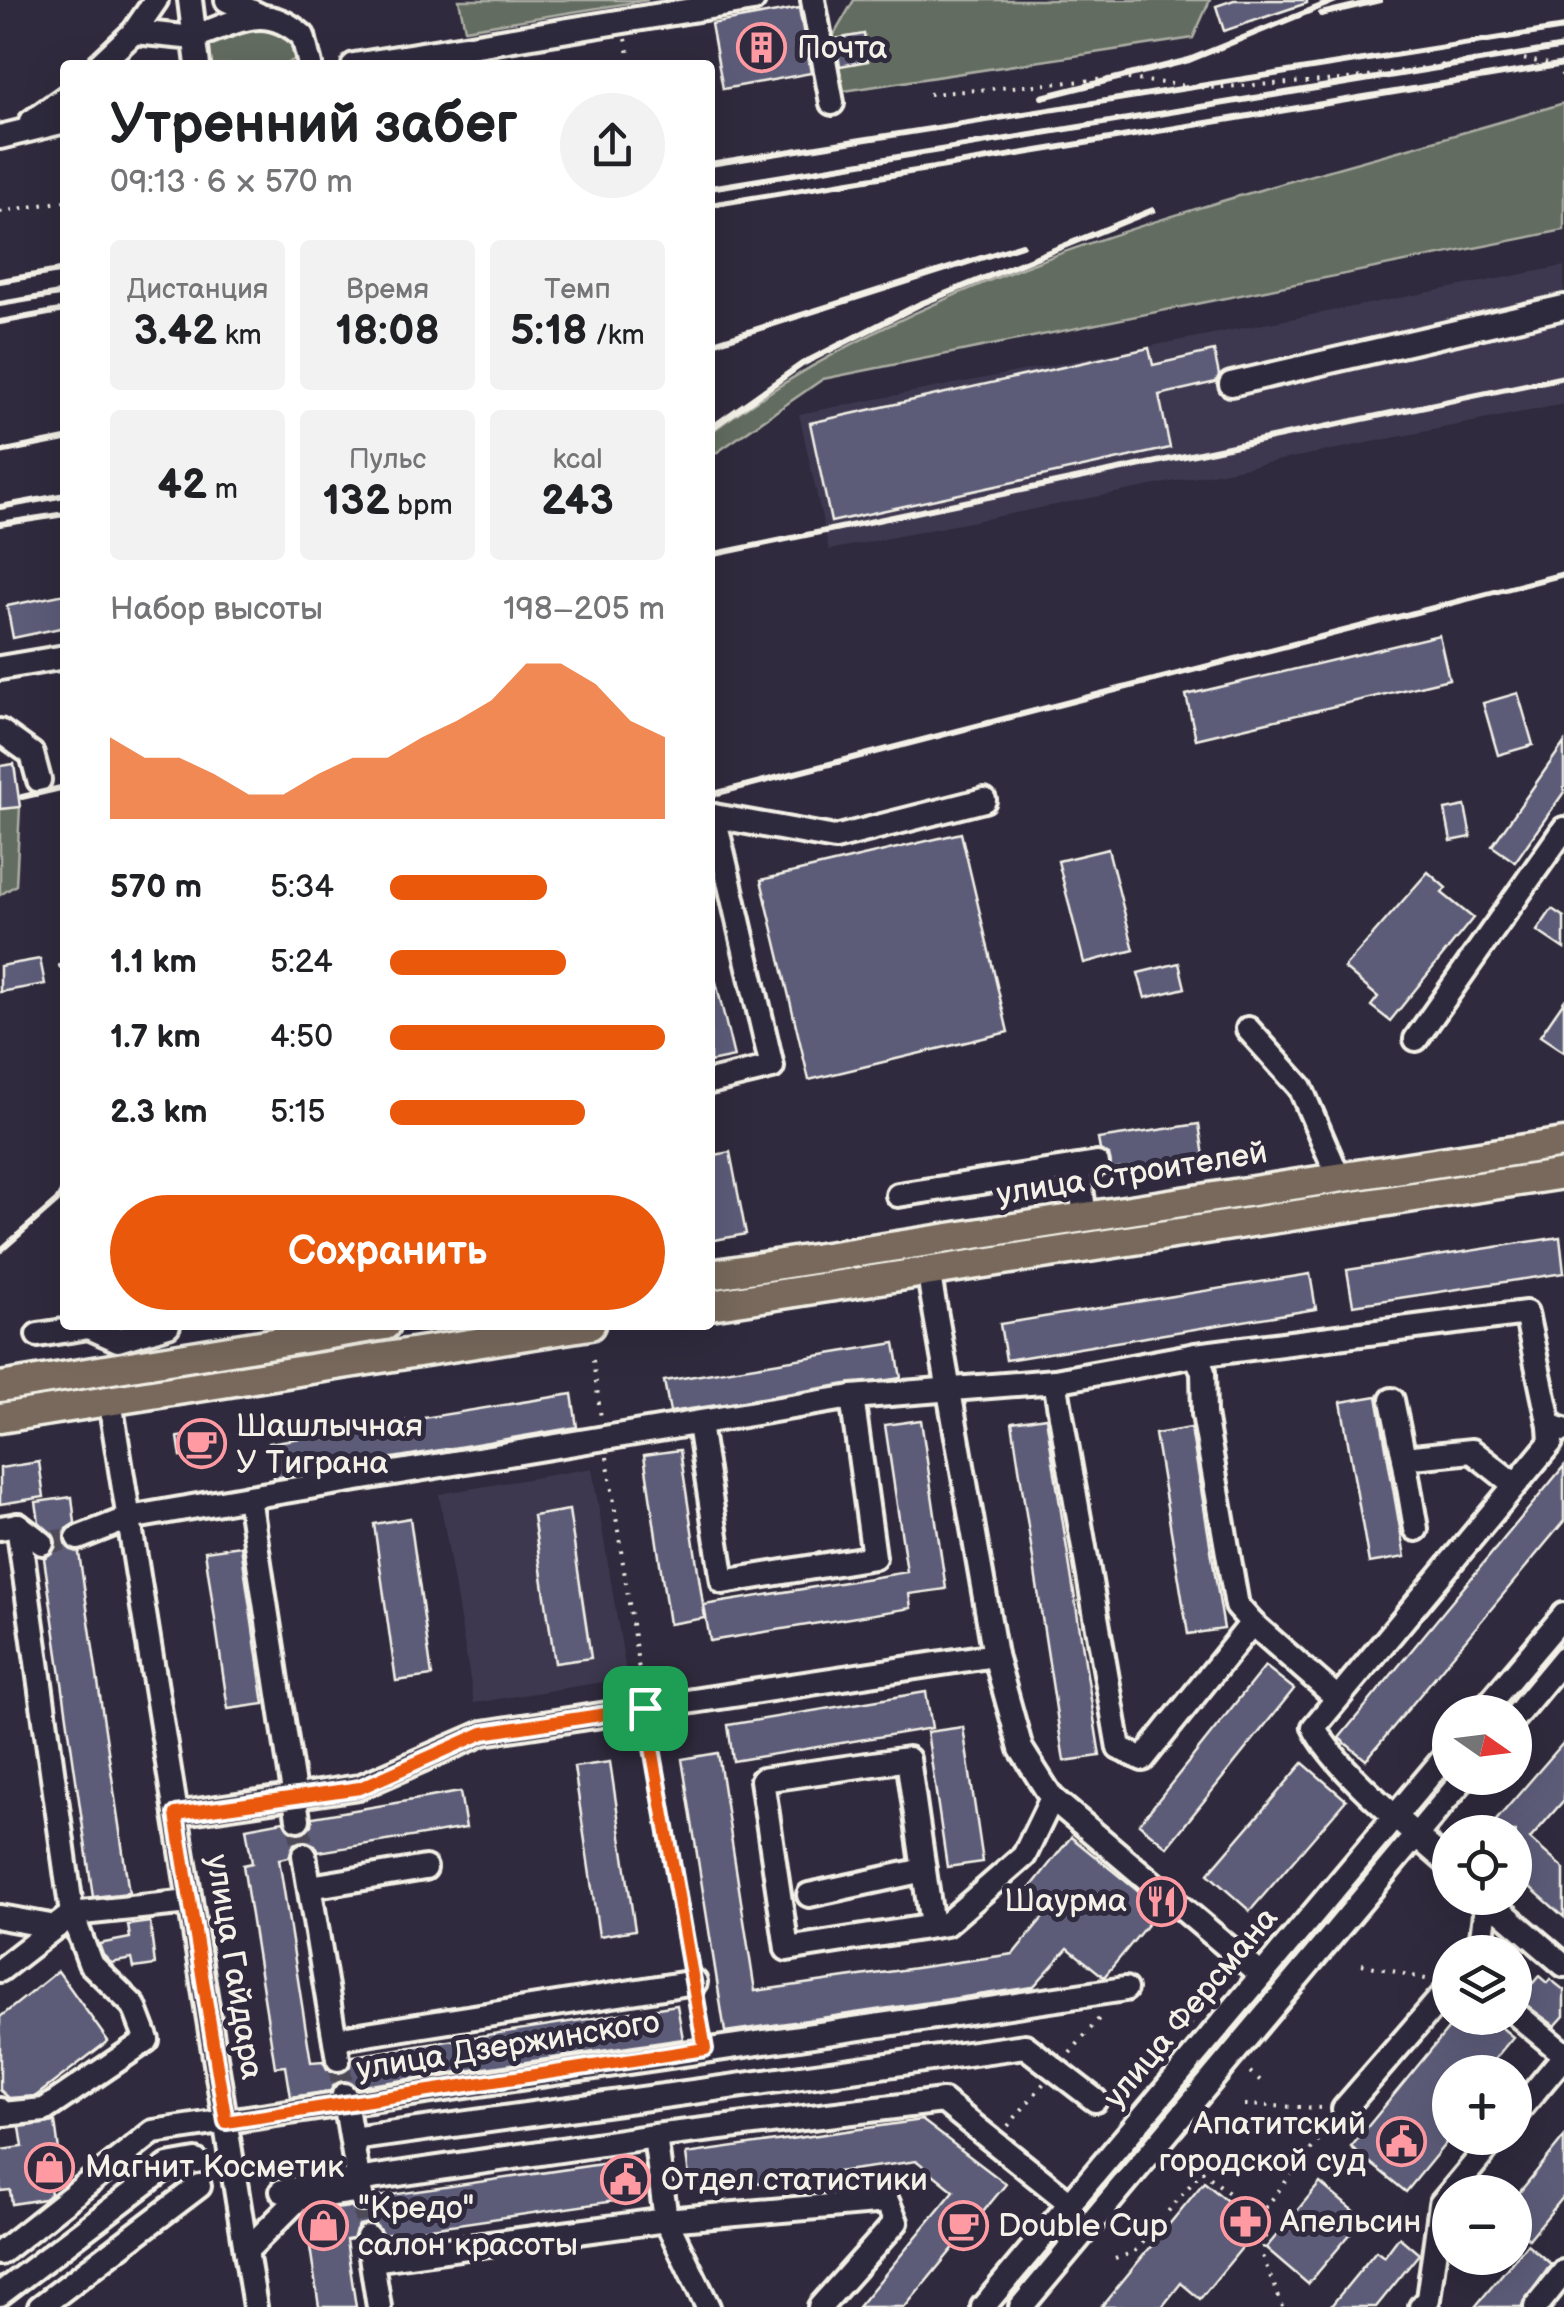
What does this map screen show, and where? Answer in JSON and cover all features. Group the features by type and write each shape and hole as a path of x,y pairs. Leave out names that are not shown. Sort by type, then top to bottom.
{"main road":[{"name":"улица Строителей","path":"715,1274 1564,1144"},
{"name":"улица Строителей","path":"715,1305 1564,1174"},
{"path":"1346,1176 1358,1206"},
{"path":"1246,1192 1251,1222"},
{"path":"924,1240 928,1270"},
{"path":"0,1387 333,1330"},
{"path":"0,1418 463,1335 526,1330"},
{"path":"110,1401 120,1366"}],"street":[{"path":"104,60 134,32 156,0"},
{"path":"190,0 197,60"},
{"path":"227,0 259,15 286,21 303,36 309,60"},
{"path":"385,60 753,0"},
{"path":"813,0 832,103"},
{"path":"134,32 195,37 259,15"},
{"path":"10,133 60,101"},
{"path":"10,133 60,122"},
{"path":"1232,384 1564,307"},
{"path":"0,668 60,658"},
{"path":"0,731 32,754 39,780"},
{"path":"715,817 835,838 984,800"},
{"path":"1416,1039 1564,828"},
{"path":"715,829 772,1067 715,1081"},
{"path":"1248,1029 1300,1087 1346,1176"},
{"path":"898,1195 1088,1166 1086,1216"},
{"path":"928,1270 995,1655 1021,1749 1052,1798 1261,1975"},
{"path":"78,1538 129,1518 852,1397 1055,1381 1196,1355 1526,1313 1557,1428 1550,1442 1314,1727 1320,1740 1432,1849"},
{"path":"38,1335 70,1330"},
{"path":"96,1330 118,1340 127,1330"},
{"path":"120,1366 127,1330"},
{"path":"1196,1355 1203,1372 1204,1414 1237,1606 1336,1697"},
{"path":"1055,1381 1118,1748 1143,1758 1252,1623"},
{"path":"699,1424 723,1582 874,1558 852,1397"},
{"path":"1392,1400 1416,1529"},
{"name":"улица Гайдара","path":"110,1401 255,2307"},
{"path":"1404,1458 1472,1451 1515,1484"},
{"path":"249,1497 296,1807"},
{"path":"9,1526 42,1543"},
{"path":"0,2110 44,2110 148,2040 134,2006 90,1964 64,1921 9,1526"},
{"path":"1496,1695 1564,1614"},
{"path":"176,1814 296,1807 360,1788 483,1733 995,1655"},
{"path":"1532,1696 1564,1658"},
{"path":"932,1926 908,1760 762,1780 787,1949 946,1924 1024,1856 1052,1798"},
{"name":"улица Ферсмана","path":"982,2307 1432,1773"},
{"name":"улица Ферсмана","path":"1022,2307 1449,1795"},
{"path":"304,1855 337,2049 694,1982"},
{"path":"310,1887 426,1868"},
{"path":"809,1895 924,1870"},
{"path":"0,1918 64,1921 190,1902"},
{"path":"1507,1915 1564,1964"},
{"path":"0,1970 64,1921"},
{"name":"улица Дзержинского","path":"0,2253 154,2132 345,2100 1125,1988"},
{"path":"1344,2109 1432,1996"},
{"path":"1532,2028 1564,2055 1532,2094"},
{"name":"улица Дзержинского","path":"352,2139 1025,2046 1095,2100"},
{"path":"345,2100 360,2189"},
{"path":"246,2251 298,2199 655,2136 943,2101 1070,2202"},
{"path":"655,2136 666,2220 708,2307"},
{"path":"1422,2307 1428,2299 1441,2204 1482,2155"},
{"path":"0,2294 168,2166 196,2161"},
{"path":"40,2307 199,2186"},
{"path":"282,2190 360,2189"},
{"path":"380,2307 370,2249 886,2201 896,2222 820,2307"},
{"path":"1536,2307 1564,2272"}],"path":[{"path":"929,94 1119,78 1207,88 1340,80 1506,56 1555,65 1564,77"},
{"path":"0,212 60,202"},
{"path":"592,1360 645,1708 705,2049"},
{"path":"1362,1964 1432,1982"},
{"path":"1174,2010 1194,2027"},
{"path":"1250,2072 1262,2082"},
{"path":"1245,2105 1344,2109"},
{"path":"1258,2217 1344,2109"},
{"path":"1115,2259 1134,2252 1202,2172 1258,2217 1266,2231 1262,2256 1283,2307"}],"shaded area":[{"path":"1564,266 1564,404 829,550 799,414"},
{"path":"592,1468 627,1678 474,1703 439,1494"}],"green space":[{"path":"459,0 648,0 465,29"},
{"path":"854,0 1210,0 1193,38 837,92 828,45"},
{"path":"281,26 293,34 297,58 210,60 210,44 222,36"},
{"path":"1564,103 1564,230 823,379 715,454 715,430 806,370 907,316 1013,271 1122,232"},
{"path":"20,807 16,885 0,895 0,809"}],"building":[{"path":"1234,0 1307,3 1224,31 1216,6"},
{"name":"Почта","path":"799,8 811,73 723,89 711,24"},
{"path":"864,34 868,61 840,66 835,39"},
{"path":"1149,348 1153,365 1214,351 1219,375 1216,382 1159,395 1170,448 831,522 810,423"},
{"path":"60,595 60,628 13,638 7,606"},
{"path":"1439,635 1449,679 1196,739 1186,695"},
{"path":"1518,693 1533,745 1498,755 1483,703"},
{"path":"1564,743 1564,792 1515,862 1492,846"},
{"path":"14,764 20,807 0,809 0,766"},
{"path":"1465,806 1471,837 1451,841 1445,810"},
{"path":"961,833 1008,1032 809,1080 761,880"},
{"path":"1108,849 1134,950 1084,963 1058,861"},
{"path":"1428,872 1446,888 1442,893 1473,918 1390,1021 1371,1006 1378,997 1344,968"},
{"path":"1552,909 1564,917 1564,949 1537,931"},
{"path":"40,959 45,984 0,992 0,966"},
{"path":"1179,963 1185,988 1145,998 1138,973"},
{"path":"715,982 734,1057 715,1061"},
{"path":"1564,1001 1564,1052 1540,1036"},
{"path":"1199,1124 1204,1156 1111,1170 1109,1155 1100,1150 1098,1139"},
{"path":"730,1152 746,1234 715,1240 715,1155"},
{"path":"1560,1237 1564,1273 1353,1305 1347,1270"},
{"path":"1310,1274 1316,1309 1006,1360 1000,1324"},
{"path":"895,1343 901,1378 670,1412 664,1381"},
{"path":"572,1394 577,1427 274,1478 269,1443"},
{"path":"1377,1396 1405,1557 1369,1563 1341,1402"},
{"path":"1046,1417 1100,1756 1064,1761 1012,1422"},
{"path":"921,1420 946,1589 909,1594 911,1608 710,1641 704,1605 907,1572 885,1425"},
{"path":"1191,1428 1224,1629 1188,1634 1155,1434"},
{"name":"Шашлычная У Тиграна","path":"221,1431 223,1451 181,1457 178,1437"},
{"path":"680,1450 705,1618 669,1624 644,1455"},
{"path":"39,1462 44,1497 0,1504 0,1468"},
{"path":"1564,1466 1564,1521 1366,1760 1339,1738"},
{"path":"72,1497 75,1523 66,1529 64,1543 79,1553 129,1893 93,1897 44,1558 54,1551 56,1538 39,1522 36,1502"},
{"path":"569,1510 591,1658 555,1663 533,1516"},
{"path":"410,1518 432,1676 396,1681 374,1524"},
{"path":"241,1546 264,1704 228,1709 205,1551"},
{"path":"1265,1666 1294,1689 1167,1847 1139,1824"},
{"path":"926,1692 932,1728 733,1761 728,1725"},
{"path":"963,1727 983,1862 947,1867 927,1732"},
{"path":"1564,1742 1564,1800 1532,1837 1532,1815 1501,1815 1518,1795 1532,1795 1532,1779"},
{"path":"718,1753 755,1991 1013,1954 1045,1915 1023,1897 1071,1837 1160,1909 1104,1977 1068,1948 1033,1987 725,2032 682,1759"},
{"path":"610,1762 635,1930 599,1936 574,1767"},
{"path":"1303,1763 1346,1800 1250,1911 1208,1874"},
{"path":"460,1792 466,1828 319,1852 315,1845 302,1840 294,1844 289,1857 279,1859 311,2062 323,2061 327,2069 340,2074 348,2070 353,2056 677,2005 683,2039 356,2087 342,2080 330,2091 291,2097 286,2066 275,2067 243,1865 252,1863 246,1828 283,1821 292,1832 301,1834 312,1825 313,1817"},
{"path":"1532,1841 1564,1869 1564,1917 1532,1889"},
{"path":"150,1922 155,1965 134,1968 132,1959 111,1963 103,1955 99,1944 130,1938 128,1925"},
{"path":"58,1971 108,2041 36,2096 9,2098 0,2090 0,2017"},
{"path":"1539,1976 1564,1990 1564,2016 1555,2026 1532,2009 1532,1982"},
{"name":"Апатитский городской суд","path":"1443,2035 1513,2037 1498,2055 1432,2055 1432,2155 1436,2155 1406,2192 1351,2147"},
{"path":"922,2120 1006,2184 905,2307 858,2307 954,2191 917,2161 691,2192 686,2154"},
{"path":"55,2122 63,2180 49,2182 51,2194 44,2199 12,2204 10,2190 0,2191 0,2150 23,2147 20,2127"},
{"path":"1564,2137 1564,2196 1532,2235 1532,2177"},
{"path":"629,2160 635,2198 383,2235 374,2223 359,2225 353,2239 346,2240 356,2307 319,2307 310,2247 318,2245 312,2212 350,2207 364,2214 373,2209 377,2197"},
{"path":"1204,2182 1259,2227 1200,2299 1181,2283 1162,2307 1101,2307"},
{"path":"1320,2183 1363,2219 1308,2284 1266,2248"},
{"path":"1399,2237 1419,2254 1376,2307 1330,2307 1376,2251 1384,2257"},
{"path":"1532,2248 1551,2264 1521,2307 1475,2307 1501,2275 1532,2275"}],"tunnel":[{"path":"42,1543 78,1538"},
{"path":"298,1819 304,1855"},
{"path":"338,2059 344,2095"},
{"path":"362,2199 368,2237"}],"railway":[{"path":"1042,97 1189,60 1336,0"},
{"path":"1321,14 1380,0"},
{"path":"715,163 1564,28"},
{"path":"715,187 1564,47"},
{"path":"715,204 1564,64"},
{"path":"715,425 802,364 920,304 1153,210"},
{"path":"715,342 1022,245"},
{"path":"0,281 60,271"},
{"path":"0,304 60,294"},
{"path":"0,322 60,311"},
{"path":"715,554 1564,377"},
{"path":"0,452 60,440"},
{"path":"0,507 60,496"},
{"path":"0,524 60,515"},
{"path":"715,794 1564,574"},
{"path":"22,797 60,788"},
{"path":"0,1251 60,1196"}],"place":[{"name":"Почта","path":"762,48"},
{"name":"Шашлычная У Тиграна","path":"201,1444"},
{"name":"Шаурма","path":"1162,1901"},
{"name":"Апатитский городской суд","path":"1401,2142"},
{"name":"Магнит Косметик","path":"50,2167"},
{"name":"Отдел статистики","path":"626,2180"},
{"name":"Апельсин","path":"1245,2222"},
{"name":"\"Кредо\" салон красоты","path":"323,2226"},
{"name":"Double Cup","path":"963,2226"}],"route":[{"path":"645,1708 705,2049 226,2122 176,1814 360,1788 483,1733 645,1708"}]}
